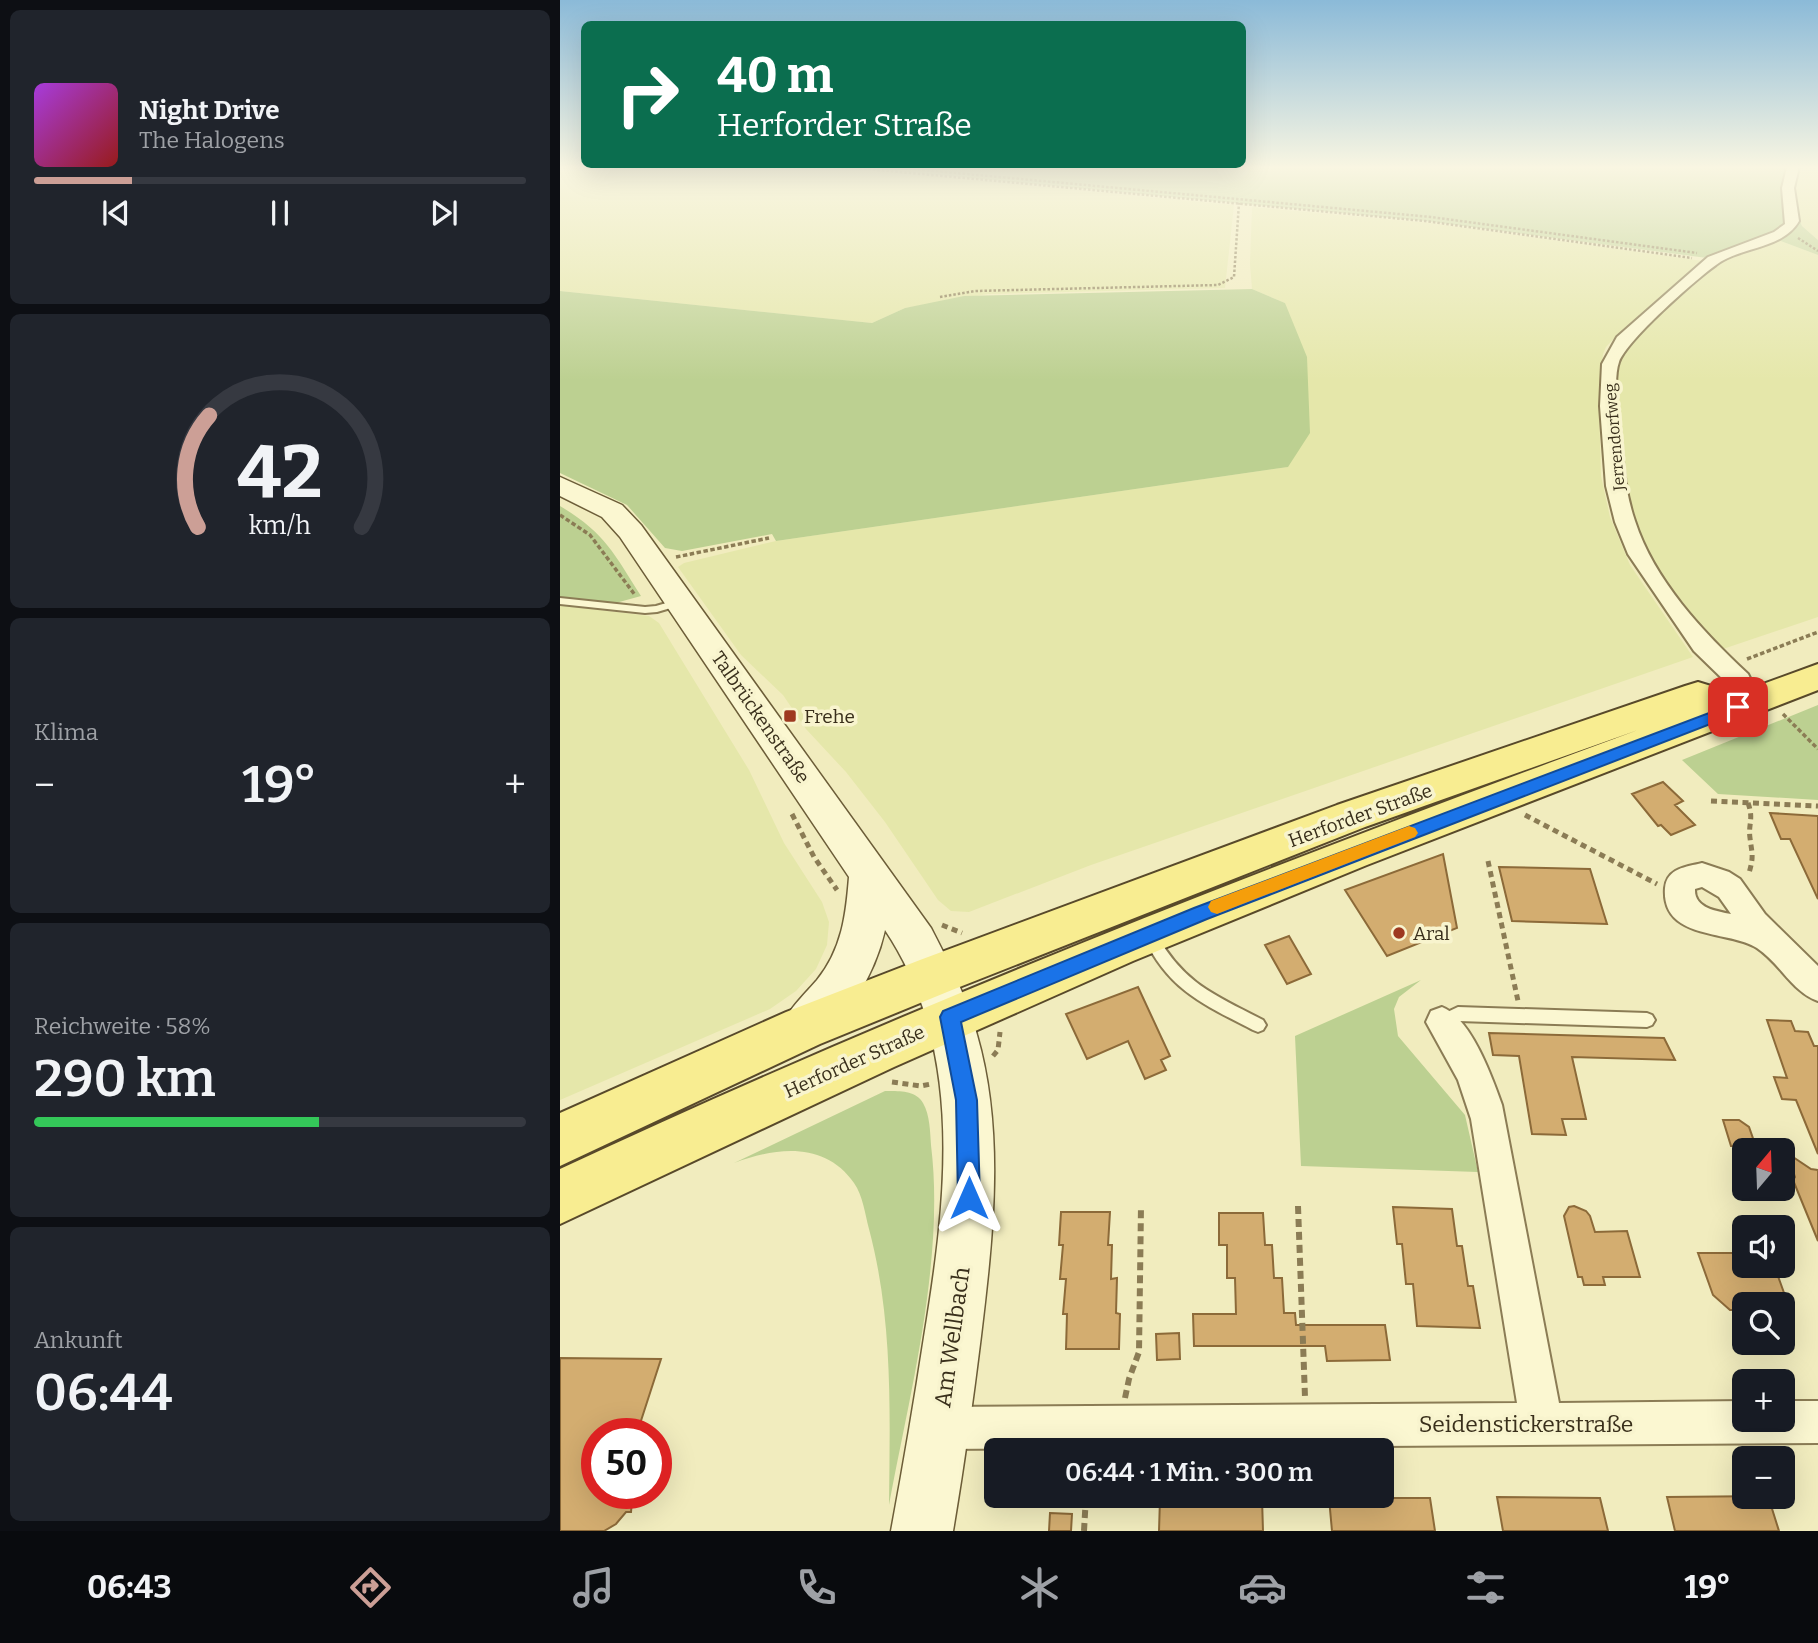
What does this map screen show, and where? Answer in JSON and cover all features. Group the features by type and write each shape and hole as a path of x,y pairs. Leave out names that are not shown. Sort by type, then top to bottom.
{"main road":[{"name":"Talbrückenstraße","path":"560,485 612,512 631,531 655,563 669,606 766,722 916,941 943,996"},
{"name":"Herforder Straße","path":"560,1197 698,1130 943,996 1351,816 1732,673 1818,650"},
{"name":"Herforder Straße","path":"560,1140 803,1028 943,996 1149,935 1818,677"},
{"path":"803,1028 833,996 854,964 864,938 869,875"},
{"name":"Am Wellbach","path":"922,1531 962,1275 969,1198 970,1144 961,1069 943,996"}],"street":[{"name":"Jerrendorfweg","path":"1732,673 1702,645 1639,554 1625,522 1616,486 1609,405 1610,364 1617,348 1638,326 1718,258 1768,238"},
{"path":"1769,939 1749,930 1702,920 1686,908 1679,892 1685,879 1702,875 1723,882 1739,897 1746,912 1769,939 1818,987"},
{"path":"1442,1022 1469,1063 1479,1085 1488,1119 1542,1424"},
{"name":"Seidenstickerstraße","path":"939,1428 1818,1422"}],"lane":[{"path":"560,601 669,606"},
{"path":"1149,935 1171,974 1185,986 1258,1025"},
{"path":"1442,1022 1458,1014 1647,1020"}],"path":[{"path":"940,297 986,291 1218,285 1234,277 1236,238"},
{"path":"1539,238 1718,258"},
{"path":"1576,238 1718,258"},
{"path":"1796,238 1818,251"},
{"path":"560,515 590,535 631,592 648,606 669,606"},
{"path":"655,563 769,538"},
{"path":"1732,673 1818,632"},
{"path":"1778,709 1818,749"},
{"path":"1711,801 1818,806"},
{"path":"1739,897 1750,886 1749,869 1754,855 1749,835 1753,816 1748,803"},
{"path":"1518,812 1653,882 1679,892"},
{"path":"1488,862 1521,1016"},
{"path":"886,1083 907,1081 918,1087 926,1086 995,1055 1002,1024"},
{"path":"1125,1428 1126,1383 1139,1352 1141,1206"},
{"path":"1298,1206 1306,1425"},
{"path":"1084,1531 1085,1508"}],"green space":[{"path":"560,238 1230,238 1225,288 988,294 905,308 872,323 560,291"},
{"path":"1251,238 1541,238 1703,261 1623,329 1606,347 1603,354 1599,406 1601,476 1610,517 1630,565 1693,657 1091,865 969,912 951,911 938,900 885,822 846,772 806,729 783,695 741,655 678,567 684,563 776,541 1288,467 1285,303 1252,289"},
{"path":"1559,238 1762,238 1707,258"},
{"path":"1816,238 1818,255 1778,240"},
{"path":"1778,240 1818,255 1818,617 1720,650 1648,558 1622,490 1614,370 1619,356 1637,334 1714,268 1729,257"},
{"path":"1252,289 1285,303 1307,357 1310,433 1288,467 776,541 772,534 682,551 665,548 627,505 560,473 560,291 872,323 905,308 964,296"},
{"path":"560,506 588,525 607,545 641,596 612,604 560,597"},
{"path":"560,605 649,616 659,623 749,770 784,843 822,902 829,922 827,945 816,969 796,991 770,1009 560,1100"},
{"path":"1818,705 1818,800 1718,794 1682,760"},
{"path":"1421,980 1399,997 1394,1009 1398,1036 1465,1115 1478,1172 1301,1166 1295,1036"},
{"path":"885,1091 911,1093 923,1103 929,1124 934,1189 933,1233 923,1325 889,1505 886,1331 877,1263 860,1194 842,1169 814,1154 783,1151 766,1153 734,1163"}],"building":[{"path":"1663,782 1683,801 1675,805 1695,825 1671,835 1661,825 1658,826 1632,794"},
{"path":"1770,813 1818,816 1818,899 1790,839 1781,839"},
{"path":"1443,854 1457,928 1387,956 1345,890"},
{"path":"1499,867 1590,869 1607,924 1512,921"},
{"path":"1289,936 1311,974 1287,984 1265,945"},
{"path":"1138,987 1170,1056 1161,1060 1166,1070 1145,1079 1128,1041 1087,1059 1066,1014"},
{"path":"1767,1020 1791,1021 1795,1031 1808,1032 1814,1046 1818,1046 1818,1154 1796,1100 1782,1099 1774,1077 1787,1078"},
{"path":"1489,1033 1664,1038 1675,1060 1572,1057 1586,1119 1562,1119 1566,1135 1532,1134 1519,1056 1493,1055"},
{"path":"1723,1120 1739,1120 1749,1127 1753,1138 1732,1138 1731,1146"},
{"path":"1796,1159 1811,1169 1818,1170 1818,1241 1796,1187"},
{"path":"1574,1206 1586,1211 1595,1232 1627,1231 1640,1277 1603,1277 1605,1285 1584,1285 1582,1277 1578,1277 1564,1216 1569,1207"},
{"path":"1393,1207 1452,1209 1457,1246 1462,1246 1468,1286 1473,1286 1480,1328 1417,1326 1413,1284 1406,1284 1402,1244 1397,1244"},
{"path":"1061,1212 1110,1212 1108,1245 1112,1245 1111,1279 1117,1278 1119,1349 1066,1349 1067,1314 1063,1314 1066,1279 1060,1279 1063,1245 1059,1245"},
{"path":"1219,1213 1263,1213 1265,1245 1272,1245 1274,1278 1282,1278 1284,1313 1295,1313 1296,1325 1385,1325 1390,1360 1327,1361 1325,1346 1194,1346 1193,1314 1236,1314 1235,1278 1227,1278 1227,1245 1219,1245"},
{"path":"1698,1253 1732,1253 1732,1278 1779,1278 1784,1292 1732,1292 1732,1310 1713,1295"},
{"path":"1179,1333 1180,1359 1157,1360 1156,1334"},
{"path":"560,1358 661,1359 642,1418 581,1418 581,1509 631,1509 631,1512 626,1512 616,1524 604,1531 560,1531"},
{"path":"1732,1496 1732,1509 1772,1509 1779,1531 1675,1531 1667,1497"},
{"path":"1497,1497 1600,1498 1608,1531 1503,1531"},
{"path":"1394,1498 1430,1498 1435,1531 1332,1531 1330,1508 1394,1508"},
{"path":"1160,1508 1262,1508 1263,1531 1159,1531"},
{"path":"1050,1513 1072,1514 1071,1531 1049,1531"}],"slow traffic":[{"path":"1217,907 1409,833"}],"place":[{"name":"Frehe","path":"790,716"},
{"name":"Aral","path":"1399,933"}],"route":[{"path":"969,1198 970,1144 966,1100 950,1017 1200,913 1738,707"}]}
